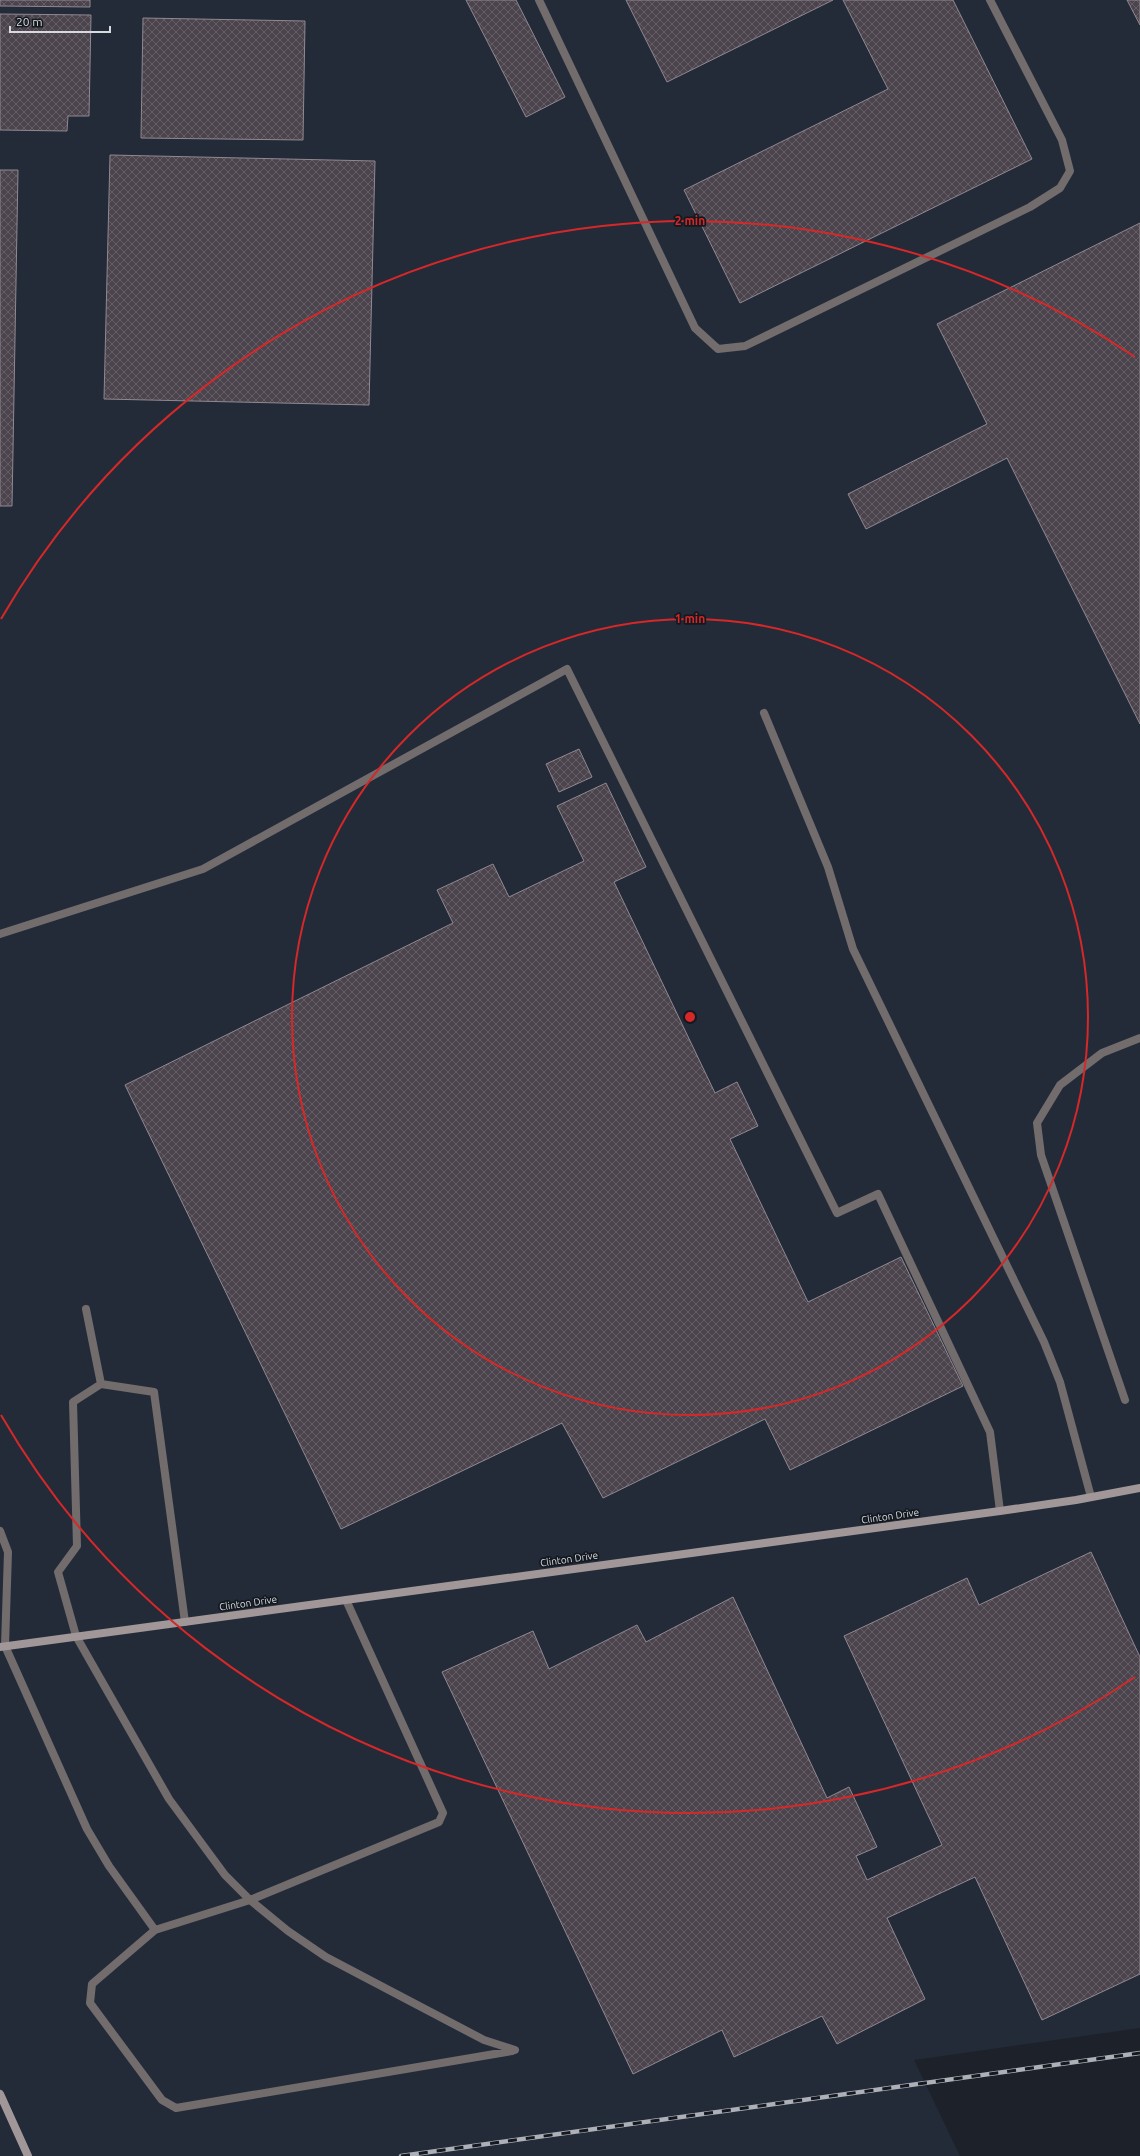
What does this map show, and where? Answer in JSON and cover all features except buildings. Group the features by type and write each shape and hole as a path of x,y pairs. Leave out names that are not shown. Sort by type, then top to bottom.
{"main road":[{"name":"Clinton Drive","path":"3,1647 1000,1511 1140,1488"},
{"path":"0,2094 28,2156"}],"lane":[{"path":"539,0 695,328 718,349 745,346 1030,207 1060,188 1070,171 1062,140 990,0"},
{"path":"0,934 203,869 567,669 837,1213 878,1194 990,1432 1000,1511"},
{"path":"764,713 828,867 853,949 1044,1342 1060,1382 1091,1497"},
{"path":"1125,1400 1041,1155 1037,1123 1060,1085 1102,1053 1140,1038"},
{"path":"86,1309 101,1384"},
{"path":"185,1622 154,1392 101,1384 73,1402 77,1546 58,1572 76,1636 169,1799 225,1875 250,1900 288,1931 326,1957 484,2040 515,2050 176,2108 162,2100 90,2004 92,1984 155,1930 250,1900 439,1822 444,1813 346,1600"},
{"path":"0,1532 8,1552 3,1647 87,1829 109,1866 155,1930"}],"shaded area":[{"path":"0,0 1140,0 1140,2028 914,2060 960,2156 0,2156"}],"railway":[{"path":"401,2156 1140,2053"}]}
